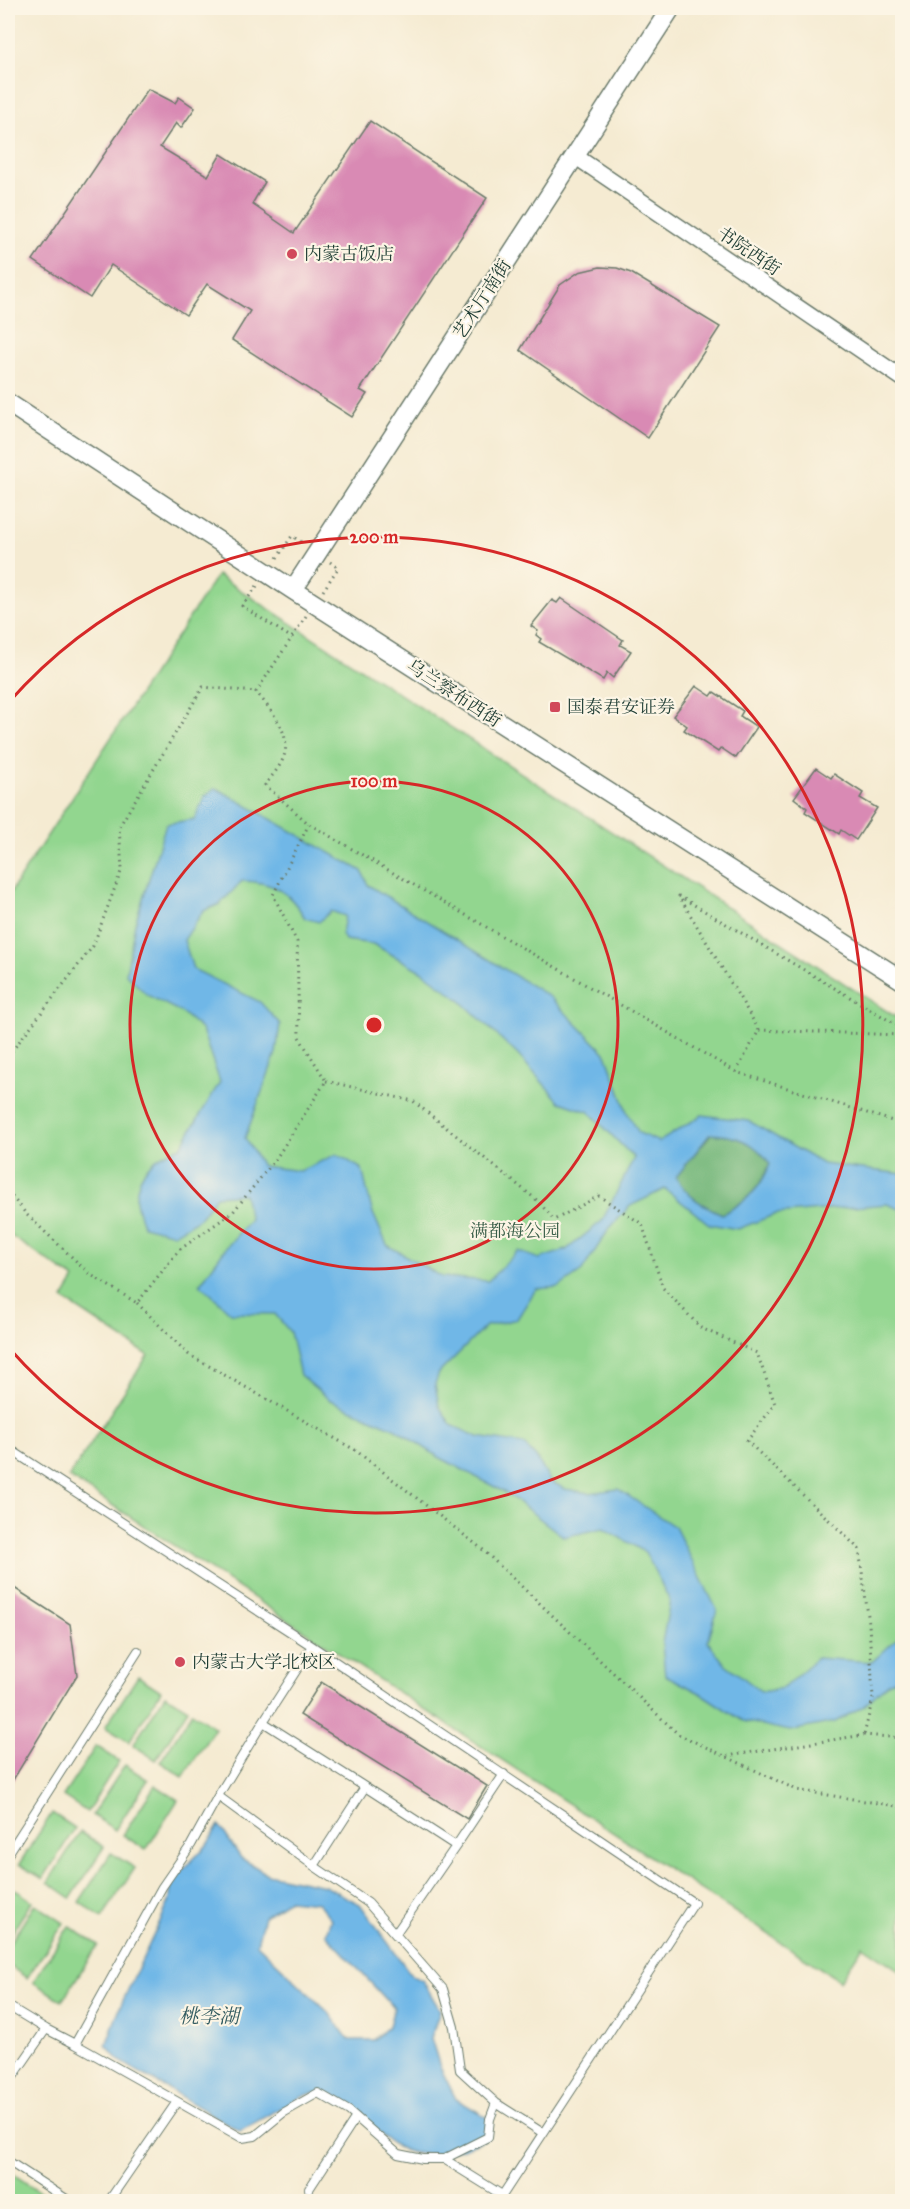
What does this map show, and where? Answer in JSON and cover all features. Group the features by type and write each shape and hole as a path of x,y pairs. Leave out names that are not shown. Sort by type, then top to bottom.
{"street":[{"name":"艺术厅南街","path":"293,590 671,8"},
{"name":"书院西街","path":"575,156 903,378"},
{"name":"乌兰察布西街","path":"8,402 293,590 903,980"}],"lane":[{"path":"8,1448 312,1646 694,1903 500,2198 444,2158"},
{"path":"75,2044 162,1887 191,1845 218,1796 312,1646"},
{"path":"8,1854 138,1651"},
{"path":"263,1722 456,1846"},
{"path":"396,1934 504,1774"},
{"path":"314,1866 365,1787"},
{"path":"218,1796 368,1903 442,1989 454,2027 460,2070 496,2103 543,2133"},
{"path":"8,2006 176,2103 242,2138 255,2136 283,2113 318,2093 356,2117 398,2154 423,2159 444,2158 488,2138 490,2119 496,2103"},
{"path":"8,2084 46,2029"},
{"path":"108,2202 176,2103"},
{"path":"309,2190 356,2117"},
{"path":"8,2161 71,2202"}],"path":[{"path":"256,692 292,638"},
{"path":"8,1056 93,946 122,869 118,826 202,687 256,692 272,712 285,736 284,756 266,785 309,824 736,1072 903,1124"},
{"path":"309,824 273,895 297,942 299,1037 326,1081 413,1101 538,1201 554,1220 599,1196 642,1224 663,1288 701,1328 757,1353 775,1404 747,1442 859,1549 869,1623 873,1698 864,1734"},
{"path":"759,1030 679,896 903,1028"},
{"path":"736,1072 759,1030"},
{"path":"759,1030 903,1035"},
{"path":"137,1303 179,1250 233,1212 275,1160 326,1081"},
{"path":"8,1192 27,1215 91,1275 137,1303 188,1353 355,1449 482,1549 678,1734 797,1790 903,1807"},
{"path":"725,1756 864,1734 903,1738"}],"green space":[{"name":"满都海公园","path":"217,575 902,1021 902,1972 863,1946 840,1981 69,1477 148,1355 63,1299 75,1279 8,1234 8,896"},
{"path":"711,1134 730,1136 752,1144 770,1164 757,1188 738,1205 722,1214 696,1200 676,1177"},
{"path":"138,1676 161,1691 129,1742 105,1727"},
{"path":"165,1695 188,1709 156,1760 133,1745"},
{"path":"192,1712 215,1728 183,1777 160,1762"},
{"path":"96,1746 119,1761 87,1812 63,1796"},
{"path":"125,1765 148,1780 115,1830 92,1815"},
{"path":"155,1785 178,1800 146,1850 123,1835"},
{"path":"52,1813 75,1828 43,1879 19,1864"},
{"path":"80,1832 104,1847 71,1898 48,1882"},
{"path":"111,1853 135,1868 102,1918 79,1902"},
{"path":"8,1885 32,1901 8,1939"},
{"path":"35,1904 64,1923 27,1978 8,1965 8,1946"},
{"path":"69,1926 98,1945 62,2001 33,1982"},
{"path":"8,2171 54,2201 8,2201"}],"water":[{"path":"216,788 362,871 368,885 550,997 606,1054 627,1112 639,1133 659,1142 702,1115 749,1121 823,1164 902,1174 902,1210 887,1204 776,1214 738,1229 709,1224 665,1189 630,1206 609,1229 582,1271 559,1287 536,1289 517,1319 486,1326 439,1373 435,1384 439,1406 451,1425 478,1437 523,1444 536,1457 550,1481 565,1489 589,1493 618,1489 675,1527 717,1610 708,1642 724,1663 762,1692 783,1688 817,1658 872,1662 902,1634 902,1676 888,1683 864,1706 835,1722 790,1731 743,1721 700,1693 665,1675 662,1643 670,1601 645,1552 603,1528 564,1537 506,1493 437,1456 396,1429 330,1400 300,1375 290,1332 275,1314 231,1313 200,1284 225,1249 250,1220 244,1194 216,1196 199,1219 174,1234 143,1226 136,1200 140,1178 150,1164 164,1154 181,1147 220,1082 202,1030 181,1012 147,995 126,974 135,924 166,824 195,819 204,797","holes":["242,881 263,883 280,890 293,901 305,918 319,922 331,911 345,916 342,934 345,940 373,944 421,971 460,1000 518,1055 560,1102 589,1112 634,1158 602,1221 566,1250 539,1259 518,1251 488,1281 442,1277 387,1245 372,1211 362,1169 337,1154 300,1171 262,1166 245,1138 276,1053 280,1024 260,1002 193,969 184,940 203,911 220,904","710,1134 744,1141 758,1150 770,1164 762,1181 752,1194 722,1214 696,1200 676,1177"]},
{"name":"桃李湖","path":"219,1825 241,1858 267,1874 325,1886 360,1904 412,1976 423,1981 440,2010 431,2038 440,2067 456,2099 490,2119 488,2137 453,2151 417,2153 400,2148 385,2138 348,2103 333,2095 314,2093 289,2103 240,2131 120,2061 106,2045 120,2007 169,1902 172,1881 207,1845","holes":["289,1900 318,1903 331,1919 326,1934 394,2008 389,2026 374,2040 349,2040 329,2013 257,1944 264,1916"]}],"building":[{"name":"内蒙古饭店","path":"148,89 175,103 179,97 195,108 181,128 176,123 160,147 208,176 221,154 265,182 252,204 294,233 370,121 487,198 360,390 367,394 352,417 232,340 250,311 207,284 186,315 111,265 90,298 33,260"},
{"path":"600,267 617,268 631,273 720,327 648,438 520,350 560,285 579,272"},
{"path":"561,598 623,640 620,645 631,651 613,678 607,673 603,680 539,642 541,639 536,635 538,631 531,626 552,600 557,603"},
{"path":"696,686 711,696 714,692 743,711 740,716 757,727 736,758 721,748 718,752 684,730 687,726 673,716"},
{"path":"816,768 831,778 834,774 863,793 860,798 877,808 856,840 841,830 839,834 805,812 807,808 794,798"},
{"path":"8,1584 70,1624 77,1675 8,1788"},
{"path":"321,1682 487,1786 467,1819 300,1715"}],"place":[{"name":"内蒙古饭店","path":"292,254"},
{"name":"国泰君安证券","path":"555,707"},
{"name":"内蒙古大学北校区","path":"180,1662"}]}
